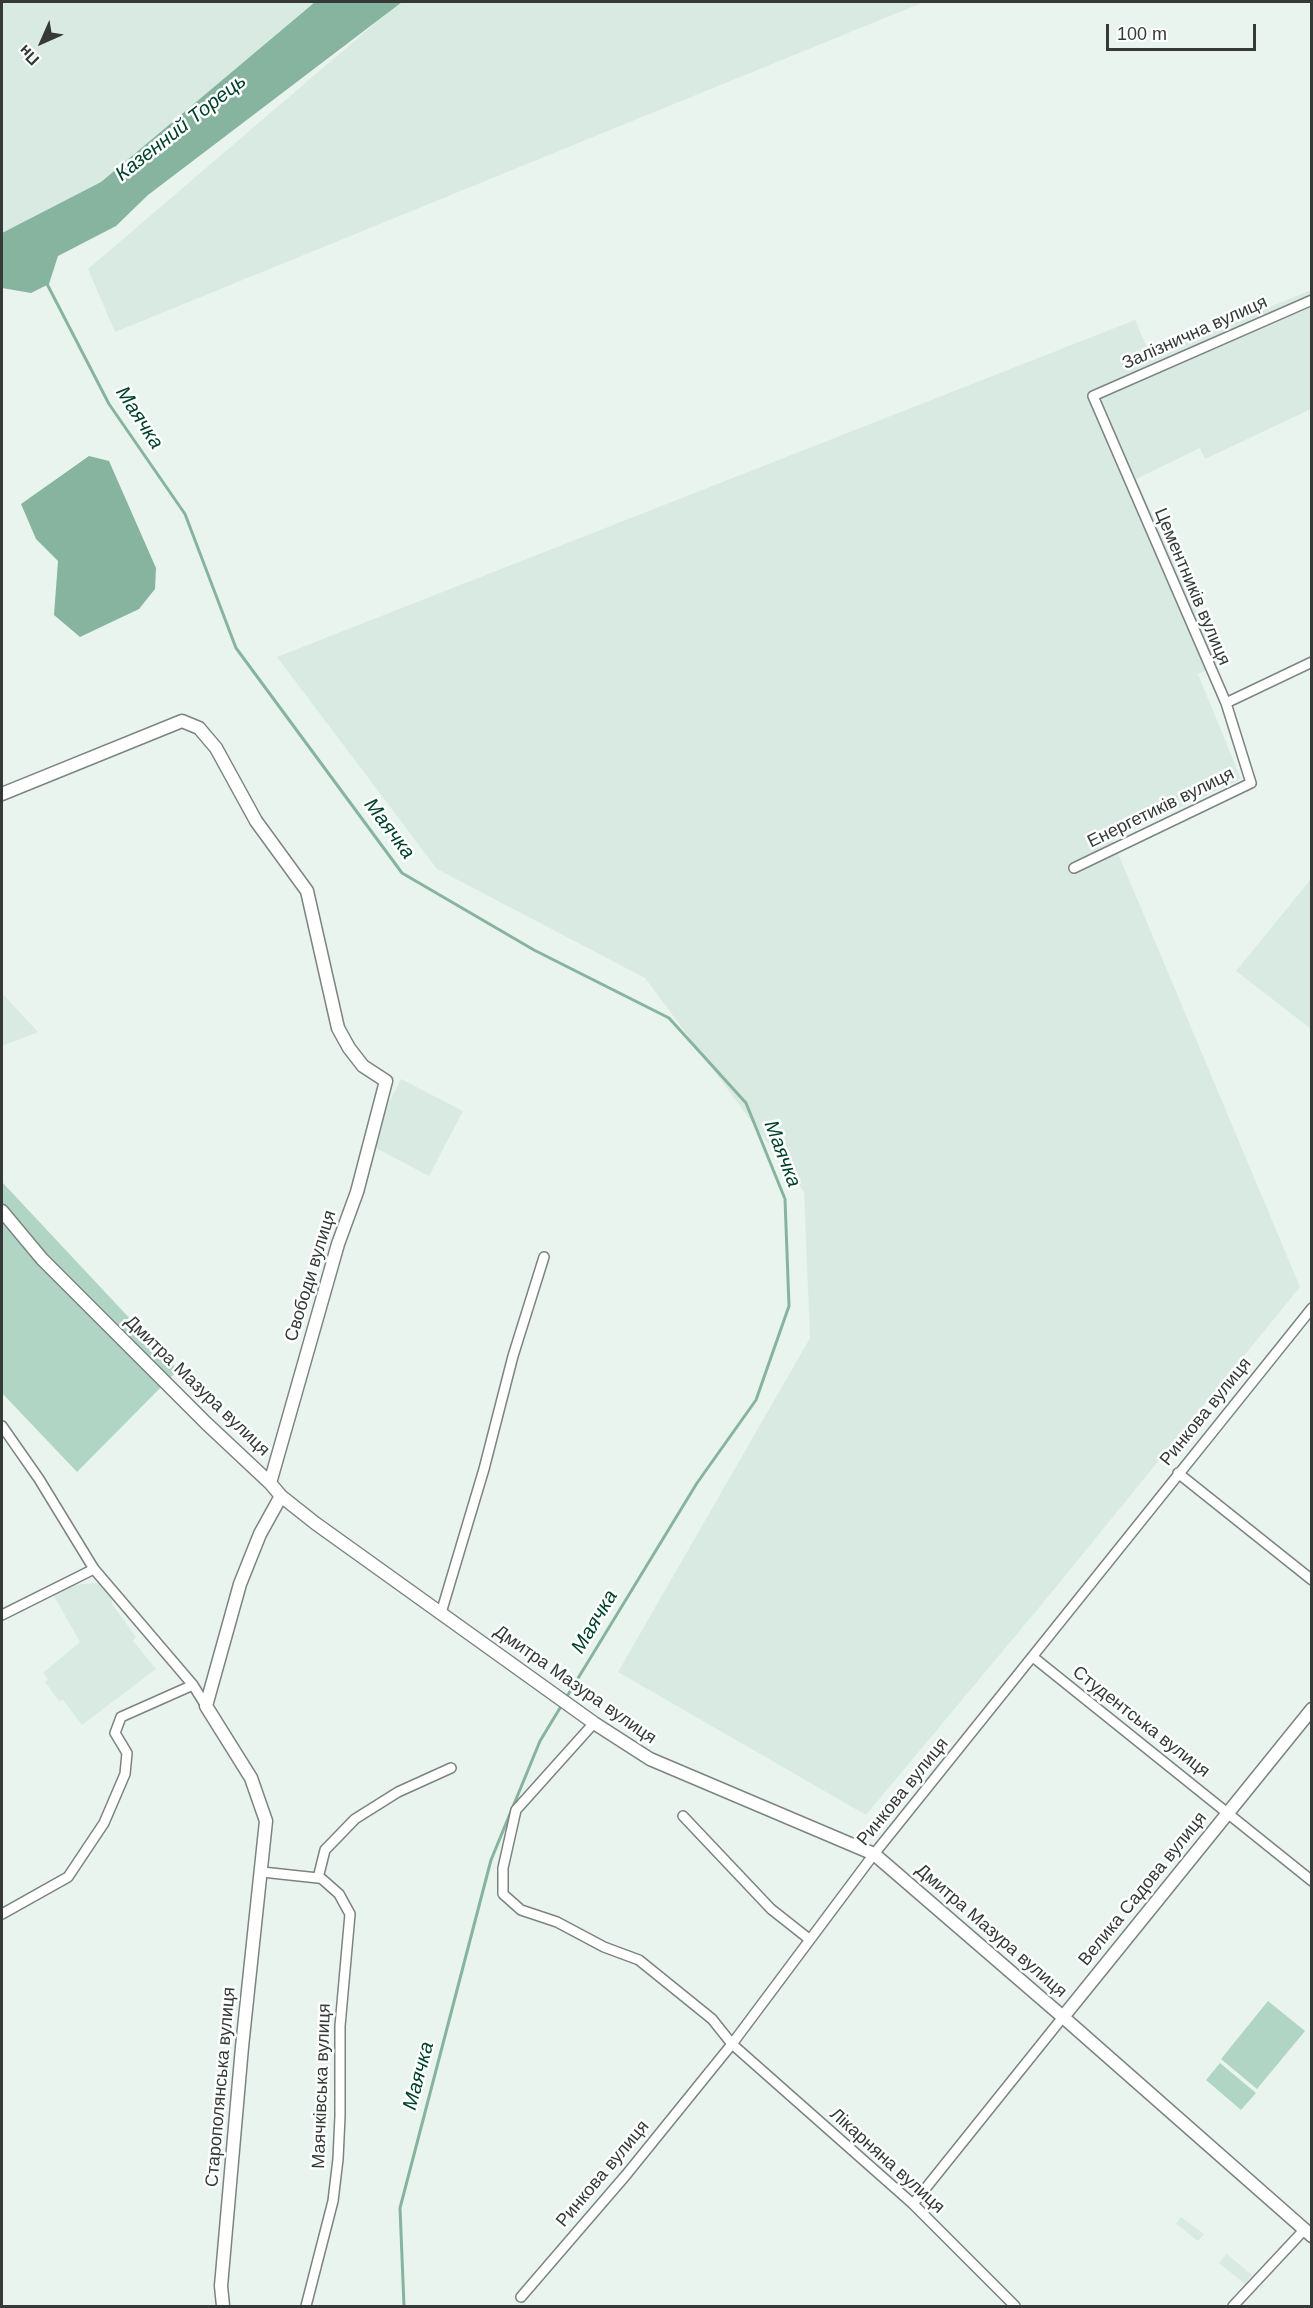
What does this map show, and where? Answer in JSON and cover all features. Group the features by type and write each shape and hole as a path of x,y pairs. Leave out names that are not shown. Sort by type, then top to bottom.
{"street":[{"name":"Залізнична вулиця","path":"1093,396 1311,300"},
{"name":"Цементників вулиця","path":"1093,396 1226,703"},
{"path":"1226,703 1311,662"},
{"name":"Енергетиків вулиця","path":"1074,868 1251,783 1226,703"},
{"name":"Свободи вулиця","path":"2,794 182,721 198,728 216,748 256,821 307,891 338,1028 349,1048 363,1066 387,1081 357,1191 338,1244 270,1483"},
{"name":"Дмитра Мазура вулиця","path":"2,1211 42,1259 206,1423 281,1496 315,1523 590,1719 651,1759 874,1854 1308,2233"},
{"path":"441,1613 484,1469 513,1356 544,1257"},
{"name":"Ринкова вулиця","path":"520,2297 626,2175 732,2044 874,1854 1311,1308"},
{"path":"2,1426 39,1479 94,1569 193,1685 206,1706"},
{"path":"1178,1473 1311,1580"},
{"path":"206,1706 240,1584 260,1534 281,1496"},
{"path":"2,1615 94,1569"},
{"name":"Студентська вулиця","path":"1033,1657 1311,1881"},
{"path":"2,1914 68,1877 104,1823 124,1774 127,1753 115,1732 121,1717 193,1685"},
{"name":"Старополянська вулиця","path":"206,1706 251,1778 266,1821 223,2262 221,2286 223,2307"},
{"name":"Велика Садова вулиця","path":"913,2204 1311,1709"},
{"name":"Лікарняна вулиця","path":"590,1719 516,1810 503,1868 503,1894 521,1910 557,1922 604,1947 639,1960 712,2019 732,2044 913,2204 1015,2307"},
{"path":"262,1872 318,1878 325,1850 355,1819 398,1792 451,1768"},
{"path":"683,1816 771,1909 809,1939"},
{"name":"Маячківська вулиця","path":"306,2307 333,2201 338,2159 340,2026 350,1914 339,1894 318,1878"},
{"path":"1233,2307 1308,2233"}],"shaded area":[{"path":"2,2 315,2 101,182 2,233"},
{"path":"400,2 924,2 115,332 88,269"},
{"path":"1311,290 1311,409 1205,459 1200,448 1136,479 1220,664 1198,674 1241,779 1112,839 1300,1287 1047,1598 866,1815 618,1672 810,1338 804,1192 645,978 437,869 277,657 1135,320 1151,356"},
{"path":"1311,879 1311,1029 1236,971"},
{"path":"2,993 38,1032 2,1046"},
{"path":"401,1079 463,1111 429,1176 368,1144"},
{"path":"2,1182 178,1370 77,1472 2,1393"},
{"path":"96,1583 113,1597 112,1604 136,1637 133,1641 156,1669 82,1725 63,1700 59,1701 45,1682 48,1679 43,1673 80,1642 54,1596 72,1585"},
{"path":"1268,2001 1305,2031 1257,2089 1221,2059"},
{"path":"1220,2063 1256,2093 1241,2110 1206,2080"},
{"path":"1181,2217 1204,2234 1198,2241 1176,2224"},
{"path":"1227,2254 1252,2275 1245,2284 1219,2263"}],"water":[{"name":"Казенний Торець","path":"315,2 402,2 148,195 116,226 58,256 49,284 31,293 2,288 2,233 101,182"},
{"path":"89,456 109,461 156,568 155,589 139,609 80,637 54,615 58,561 36,539 21,504"}],"waterway":[{"name":"Маячка","path":"46,282 109,404 185,514 236,648 402,873 534,950 669,1018 746,1103 785,1199 789,1306 756,1400 697,1483 566,1698"},
{"name":"Маячка","path":"404,2306 400,2208 491,1860 540,1741 563,1703"}]}
